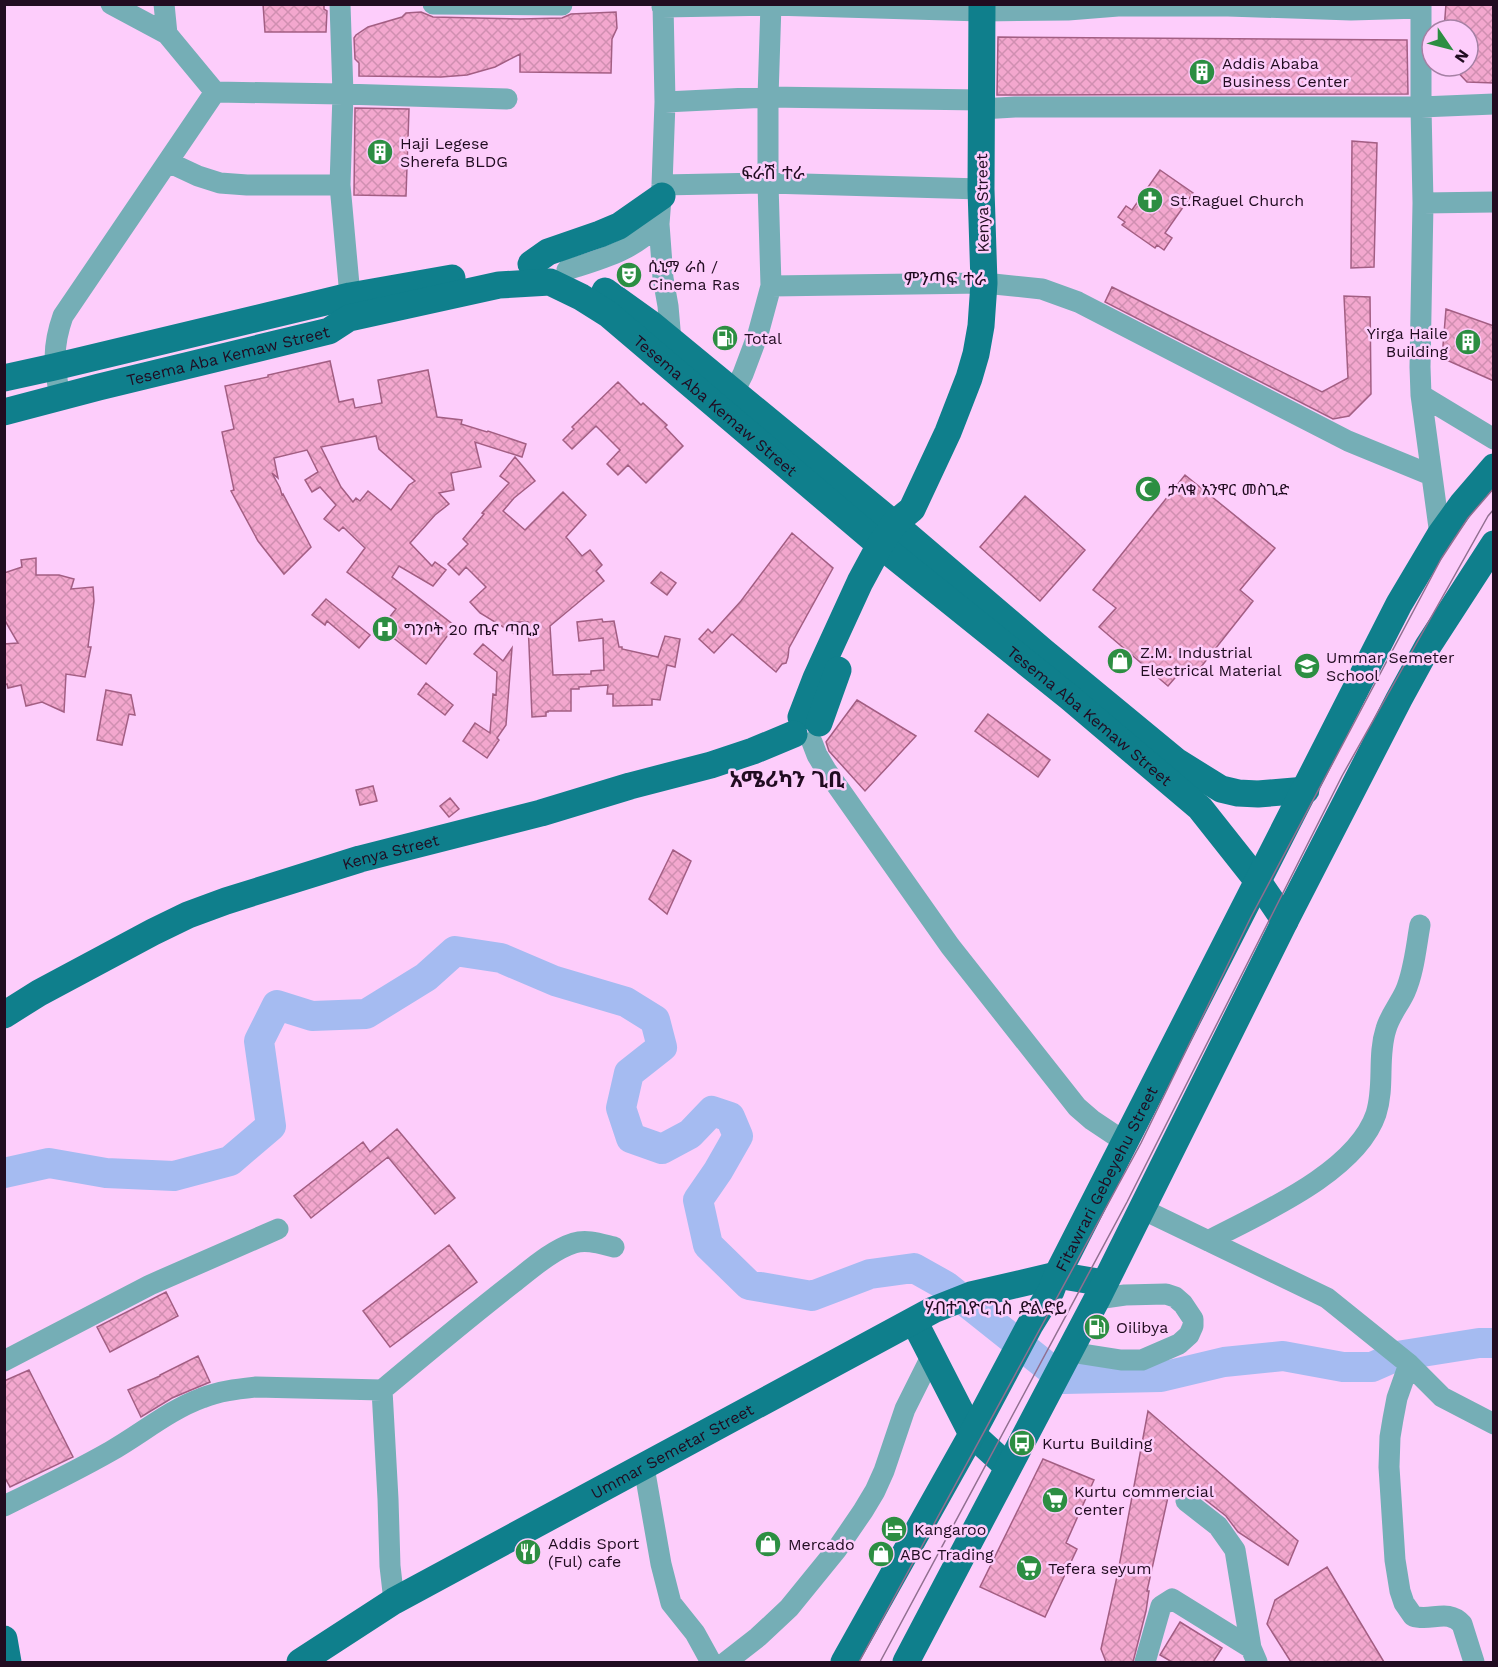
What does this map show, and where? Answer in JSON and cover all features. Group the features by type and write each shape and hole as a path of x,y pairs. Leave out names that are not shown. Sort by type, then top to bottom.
{"main road":[{"name":"Kenya Street","path":"4,1015 39,993 153,932 188,915 226,901 360,859 541,813 630,786 711,765 807,729 807,699 833,640 860,582 896,533 948,432 969,378 981,326 984,283 981,189 982,8"},
{"path":"549,272 548,252 619,226 662,191"},
{"name":"Tesema Aba Kemaw Street","path":"4,378 349,307 499,285 549,272 604,290 651,324 671,341 727,401"},
{"name":"Tesema Aba Kemaw Street","path":"549,272 580,297 608,314 727,401 896,533 1176,761 1221,789 1238,793 1258,794 1306,789"},
{"name":"Tesema Aba Kemaw Street","path":"4,412 328,331 349,307"},
{"name":"Fitawrari Gebeyehu Street","path":"844,1662 1051,1291 1057,1275 1257,880 1306,789 1399,604 1440,535 1463,503 1494,467"},
{"name":"Tesema Aba Kemaw Street","path":"896,533 1069,697 1200,808 1257,880 1285,921"},
{"path":"906,1662 1067,1356 1285,921 1428,646 1494,544"},
{"path":"1214,966 1256,981"},
{"path":"1057,1275 1100,1291"},
{"name":"Ummar Semetar Street","path":"300,1662 394,1601 923,1315 971,1295 1057,1275"},
{"path":"923,1315 921,1338 972,1434 1008,1467"},
{"path":"4,1639 8,1662"}],"street":[{"path":"111,4 167,34 215,92 507,99"},
{"path":"164,4 167,34"},
{"path":"340,4 343,94 340,185 349,307"},
{"path":"432,4 562,5"},
{"path":"727,401 758,334 771,286 768,97 771,5"},
{"path":"671,341 659,224 665,102 662,6 982,8 1228,5 1351,10 1421,6 1420,107 1423,202 1421,395 1440,535"},
{"path":"60,397 54,367 57,333 63,316 215,92"},
{"path":"665,102 768,97 1015,107 1420,107 1494,104"},
{"path":"168,162 220,183 340,185"},
{"path":"662,191 768,183 981,189"},
{"path":"1423,202 1494,202"},
{"path":"549,272 625,250 644,238 659,224"},
{"path":"771,286 984,283 1042,289 1078,302 1348,441 1431,475"},
{"path":"1421,395 1494,439"},
{"path":"807,729 817,755 826,770 950,946 1077,1107 1125,1142"},
{"path":"1208,1241 1315,1182 1338,1164 1366,1135 1381,1095 1381,1047 1386,1028 1405,992 1411,974 1420,925"},
{"path":"1142,1209 1328,1298 1409,1364 1442,1397 1494,1425"},
{"path":"4,1361 150,1285 278,1229"},
{"path":"4,1506 77,1470 202,1398 238,1389 256,1388 382,1390 445,1336 542,1261 567,1245 587,1241 614,1247"},
{"path":"1067,1356 1142,1360 1179,1344 1189,1335 1193,1326 1192,1319 1183,1304 1166,1294 1125,1295 1100,1291"},
{"path":"726,1662 789,1608 837,1549 863,1511 884,1471 905,1409 932,1355"},
{"path":"1409,1364 1398,1398 1390,1447 1390,1499 1400,1591 1404,1603 1413,1616 1425,1618 1448,1615 1458,1619 1462,1624 1474,1662"},
{"path":"382,1390 390,1566 394,1601"},
{"path":"644,1467 661,1564 671,1602 695,1633 711,1662"},
{"path":"1186,1501 1218,1526 1235,1550 1254,1658"},
{"path":"1145,1662 1161,1606 1172,1599 1254,1658"}],"building":[{"path":"263,4 324,4 324,9 327,11 326,32 265,32"},
{"path":"1446,4 1494,4 1494,83 1467,82 1463,78 1480,78 1480,18 1445,18"},
{"path":"421,12 433,17 520,19 562,18 571,14 616,12 617,28 612,39 611,73 520,72 520,54 495,67 467,75 359,76 359,63 355,59 354,38 356,35 368,27 402,17 406,13"},
{"name":"Addis Ababa Business Center","path":"998,37 1407,40 1408,94 997,95"},
{"name":"Haji Legese Sherefa BLDG","path":"355,108 409,109 406,196 354,195"},
{"path":"1352,141 1377,143 1374,267 1351,268"},
{"path":"1160,170 1193,193 1165,233 1172,238 1164,250 1157,245 1155,248 1122,225 1125,222 1118,217 1126,206 1132,210"},
{"path":"1112,287 1322,392 1348,378 1344,296 1370,297 1371,394 1349,416 1333,419 1105,302"},
{"name":"Yirga Haile Building","path":"1446,309 1494,326 1494,381 1442,358"},
{"path":"330,361 339,402 353,399 355,408 382,403 378,380 428,370 437,417 462,420 461,424 526,444 522,457 475,442 481,467 451,473 454,490 439,493 449,504 435,515 410,543 432,566 435,562 446,570 433,586 399,566 392,577 455,626 426,664 381,628 396,609 347,572 365,548 343,527 339,531 324,519 336,505 320,487 312,492 305,480 318,472 307,450 274,458 278,478 272,473 311,547 284,574 258,541 231,491 234,490 222,432 234,429 225,386 268,377 268,375","holes":["376,436 379,449 415,481 409,485 391,510 368,491 360,501 356,498 353,502 341,487 321,447"]},
{"path":"618,382 641,405 643,403 667,425 665,427 683,446 646,483 628,465 618,475 607,464 620,450 596,426 572,449 563,440 574,429 572,427"},
{"path":"515,457 535,481 514,498 503,511 525,530 563,492 586,515 566,537 582,556 590,550 602,565 596,571 604,581 550,626 553,675 591,674 591,671 604,670 603,638 579,641 577,622 602,619 603,622 614,621 619,647 658,657 665,636 680,639 675,667 667,665 660,700 652,699 652,705 613,706 613,694 607,694 608,685 579,687 579,689 571,689 571,711 548,711 546,716 532,717 528,622 514,622 513,633 480,613 470,602 486,587 466,567 459,575 448,564 468,544 463,539 484,514 482,513 509,483 500,476"},
{"path":"1185,475 1275,548 1240,590 1253,601 1197,672 1187,664 1168,686 1099,627 1116,608 1093,590"},
{"path":"1025,496 1085,550 1040,601 980,547"},
{"path":"792,533 833,568 789,648 786,663 782,664 776,672 732,634 714,653 699,639 708,629 712,633 741,601"},
{"path":"36,558 36,575 59,575 74,579 71,589 93,587 94,601 88,647 91,647 85,677 66,674 64,712 42,702 26,706 21,685 8,688 7,684 4,685 4,644 18,643 4,619 4,573 22,567 21,560"},
{"path":"661,572 676,583 667,595 651,583"},
{"path":"326,599 370,635 359,648 327,621 325,625 312,615"},
{"path":"483,644 503,661 512,648 506,725 487,758 463,741 475,723 490,733 497,672 474,654"},
{"path":"426,683 453,705 445,715 418,694"},
{"path":"106,690 131,695 135,715 129,714 122,745 97,740"},
{"path":"857,700 916,736 865,791 829,751 826,742"},
{"path":"988,714 1050,760 1038,777 975,731"},
{"path":"373,786 377,801 360,805 356,790"},
{"path":"450,798 459,809 449,817 440,806"},
{"path":"673,850 691,861 667,914 649,899"},
{"path":"397,1129 455,1198 435,1214 388,1157 311,1218 294,1196 363,1142 370,1152"},
{"path":"449,1245 477,1282 390,1347 363,1311"},
{"path":"166,1292 178,1316 110,1352 97,1327"},
{"path":"198,1356 210,1382 172,1398 141,1417 128,1390"},
{"path":"29,1370 73,1457 10,1487 4,1476 4,1381"},
{"path":"1148,1411 1298,1541 1288,1565 1238,1532 1226,1516 1194,1491 1187,1488 1177,1492 1170,1488 1147,1591 1149,1591 1146,1611 1133,1662 1106,1662 1101,1649"},
{"path":"1043,1459 1094,1480 1066,1543 1077,1549 1045,1617 980,1587"},
{"path":"1327,1567 1384,1662 1291,1662 1267,1624 1275,1600"},
{"path":"1180,1622 1222,1648 1213,1662 1172,1662 1160,1655"}],"waterway":[{"path":"4,1173 49,1163 106,1173 174,1176 230,1161 271,1126 259,1041 277,1005 312,1016 366,1014 426,977 455,951 501,958 555,981 626,1002 655,1020 662,1047 629,1073 621,1108 631,1138 662,1149 690,1134 712,1111 730,1117 738,1136 698,1200 708,1245 749,1285 812,1296 870,1274 914,1268 946,1286 1063,1379 1161,1377 1224,1362 1283,1356 1343,1367 1372,1367 1397,1356 1479,1343 1494,1343"}],"tram line":[{"path":"859,1662 1141,1143 1251,917 1441,559 1468,518 1494,488"},
{"path":"880,1662 1127,1202 1342,776 1494,509"}],"place":[{"name":"Addis Ababa Business Center","path":"1202,72"},
{"name":"Haji Legese Sherefa BLDG","path":"380,152"},
{"name":"St.Raguel Church","path":"1150,200"},
{"name":"ሲኒማ ራስ / Cinema Ras","path":"629,275"},
{"name":"Total","path":"725,338"},
{"name":"Yirga Haile Building","path":"1468,342"},
{"name":"ታላቁ አንዋር መስጊድ","path":"1148,489"},
{"name":"ግንቦት 20 ጤና ጣቢያ","path":"385,629"},
{"name":"Z.M. Industrial Electrical Material","path":"1120,661"},
{"name":"Ummar Semeter School","path":"1307,666"},
{"name":"Oilibya","path":"1097,1327"},
{"name":"Kurtu Building","path":"1022,1443"},
{"name":"Kurtu commercial center","path":"1055,1500"},
{"name":"Kangaroo","path":"894,1529"},
{"name":"Mercado","path":"768,1544"},
{"name":"Addis Sport (Ful) cafe","path":"528,1552"},
{"name":"ABC Trading","path":"881,1554"},
{"name":"Tefera seyum","path":"1029,1568"}],"district":[{"name":"ፍራሽ ተራ","path":"773,173"},
{"name":"ምንጣፍ ተራ","path":"945,279"},
{"name":"አሜሪካን ጊቢ","path":"787,779"},
{"name":"ሃብተጊዮርጊስ ድልድይ","path":"996,1308"}]}
